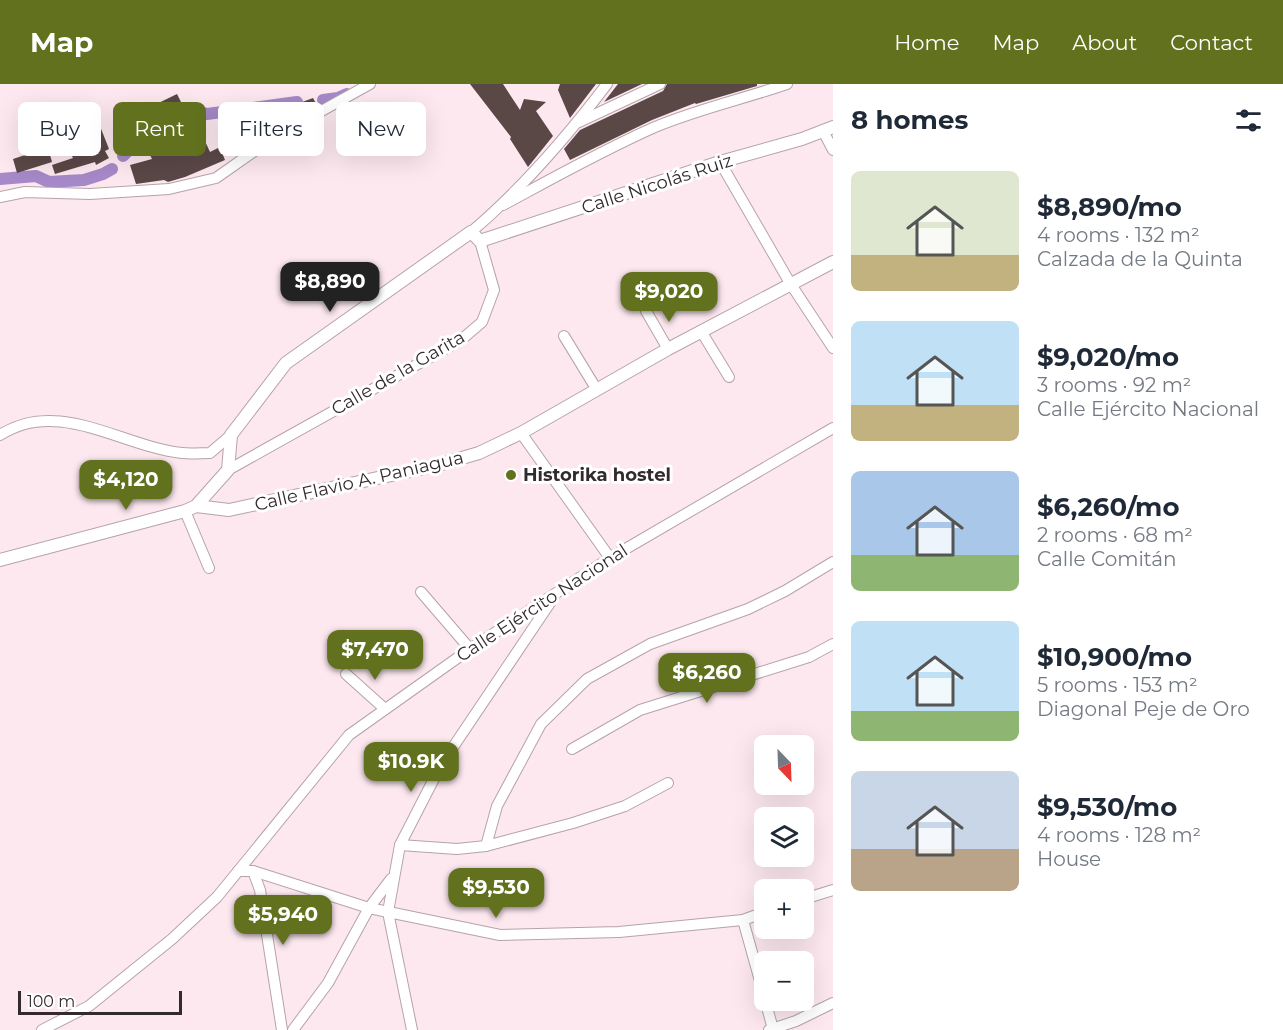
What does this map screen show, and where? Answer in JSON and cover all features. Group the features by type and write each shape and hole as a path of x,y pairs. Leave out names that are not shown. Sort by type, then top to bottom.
{"street":[{"path":"0,197 25,192 90,194 169,189 216,178 273,138 370,84"},
{"path":"476,237 530,178 607,84"},
{"path":"577,123 660,84"},
{"path":"503,205 605,150 657,127 694,112 786,84"},
{"path":"828,129 833,150"},
{"name":"Calle Nicolás Ruiz","path":"231,435 286,363 476,237 720,162 765,151 828,129"},
{"path":"720,162 790,283 833,348"},
{"name":"Calle de la Garita","path":"191,509 228,470 461,340 482,322 494,290 476,237"},
{"name":"Calle Flavio A. Paniagua","path":"191,509 229,510 438,465 479,453 521,433 668,349 833,262"},
{"path":"646,311 668,349"},
{"path":"701,331 729,377"},
{"path":"564,336 597,390"},
{"path":"0,435 14,426 54,420 90,426 183,453 210,453 231,435"},
{"name":"Calle Ejército Nacional","path":"42,1030 88,1006 172,939 217,897 350,735 470,649 610,558 833,428"},
{"path":"521,433 610,558"},
{"path":"228,470 231,435"},
{"path":"0,560 191,509 209,568"},
{"path":"486,846 497,806 541,724 587,679 650,644 748,609 785,591 833,562"},
{"path":"421,592 470,649"},
{"path":"412,1030 388,912 400,845 441,765 557,592"},
{"path":"572,749 640,710 809,657 833,644"},
{"path":"346,674 385,709"},
{"path":"400,845 457,849 486,846 573,823 625,806 668,783"},
{"path":"238,871 253,871 369,909 500,934 619,932 743,920 754,916"},
{"path":"253,871 260,890 282,1030"},
{"path":"293,1030 328,984 369,909 393,877"},
{"path":"814,896 833,890"},
{"path":"743,920 754,960"},
{"path":"767,1011 771,1029 796,1021 833,1003"}],"building":[{"path":"470,84 503,84 520,110 524,99 546,102 536,111 553,136 528,167 510,139 511,137"},
{"path":"560,84 596,84 570,118 558,90"},
{"path":"618,84 642,84 604,102"},
{"path":"667,84 757,84 757,86 695,103 652,120 570,160 564,149 580,130 663,91"},
{"path":"177,94 181,102 161,102"},
{"path":"313,98 315,102 302,102"},
{"path":"101,129 109,149 105,151 109,158 96,165 95,162 55,174 52,165 73,158 72,156 101,156"},
{"path":"206,143 210,152 218,148 218,156 223,156 225,160 168,182 164,180 136,184 130,165 152,159 150,156 206,156"},
{"path":"22,156 50,156 52,162 17,173 13,159"}],"waterway":[{"path":"323,100 347,94"},
{"path":"206,114 218,113"},
{"path":"0,179 36,176 49,182 84,180 112,169"}],"place":[{"name":"Historika hostel","path":"511,475"}]}
